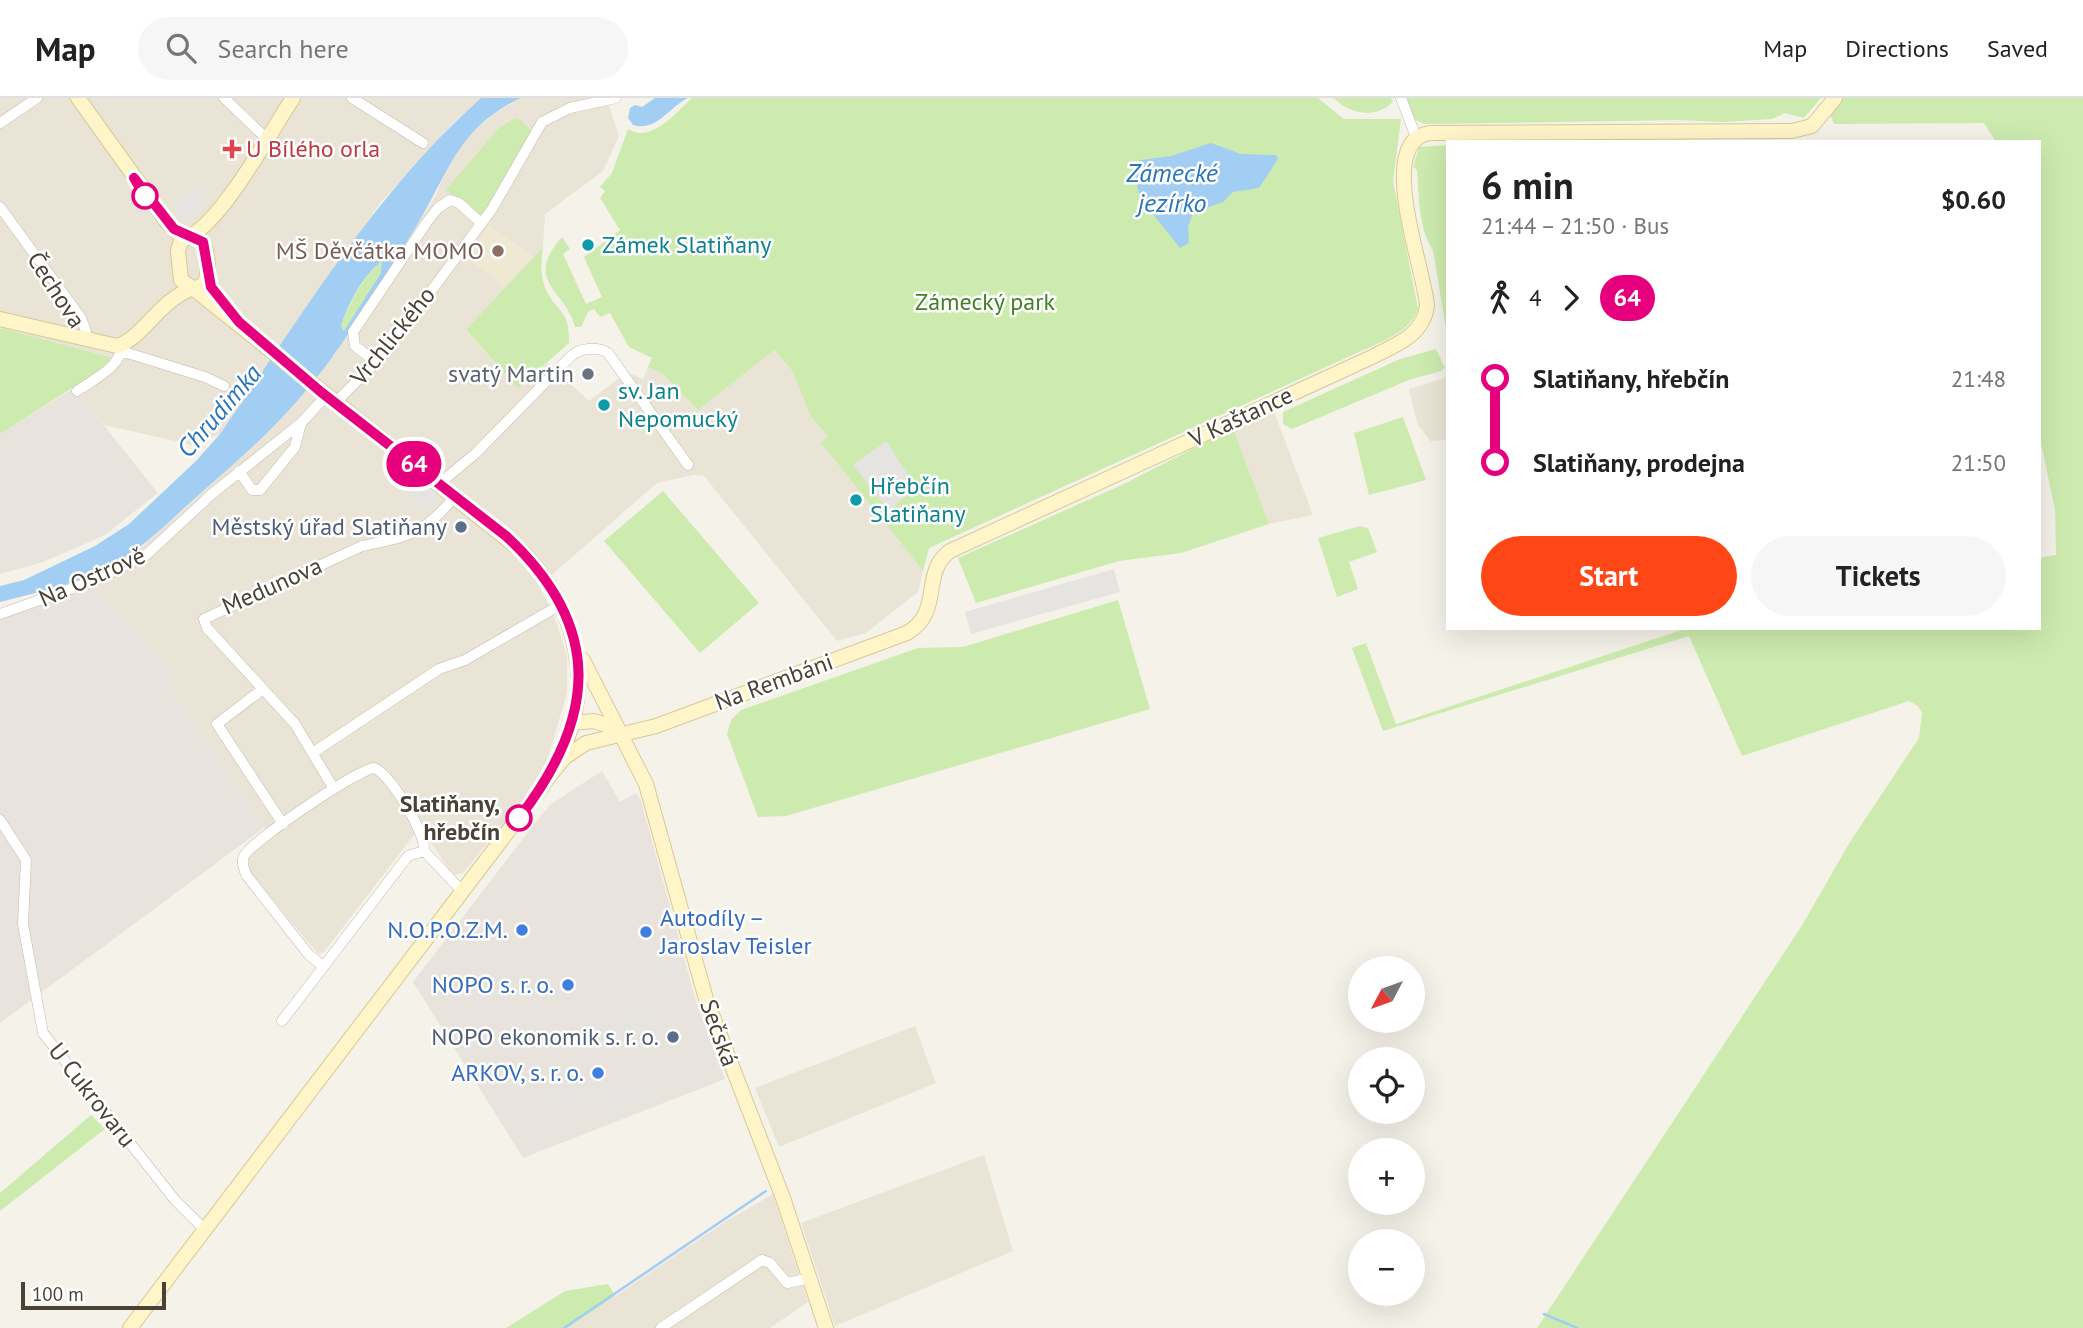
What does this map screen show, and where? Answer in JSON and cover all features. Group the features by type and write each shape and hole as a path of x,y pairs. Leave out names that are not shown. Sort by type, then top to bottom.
{"street":[{"path":"0,124 37,98"},
{"path":"78,98 134,178 174,229 203,242 213,290 247,330"},
{"path":"224,98 267,139"},
{"path":"293,98 234,188 205,225 179,244 181,280 523,552 560,605 567,620 580,675 565,747 548,778"},
{"path":"352,98 423,143"},
{"name":"Vrchlického","path":"327,397 377,363 506,188 528,143 546,119 570,107 616,98"},
{"path":"1401,98 1416,137 1430,133 1783,132 1812,125 1835,98"},
{"name":"V Kaštance","path":"923,621 929,608 935,570 950,551 1372,357 1416,331 1424,320 1426,299 1403,180 1408,147 1416,137"},
{"path":"134,178 171,239 179,262 172,287 151,318"},
{"path":"206,256 208,240 234,188"},
{"path":"377,363 355,345 353,332 427,222 438,208 450,201 459,203 481,223"},
{"name":"Čechova","path":"0,207 81,318 86,329 85,339"},
{"path":"77,391 113,365 121,348 174,296 204,285 208,276"},
{"path":"0,319 121,348 224,386"},
{"path":"439,484 476,453 576,351 599,349 608,353 688,465"},
{"name":"Na Ostrově","path":"0,614 96,580 138,560 239,471 301,423 327,397"},
{"name":"Na Ostrově","path":"239,471 252,490 260,490 295,447 301,423"},
{"name":"Medunova","path":"334,789 295,724 207,628 204,618 362,546 387,542 420,531 455,496"},
{"path":"314,752 439,669 465,660 560,605"},
{"name":"Sečská","path":"567,620 594,687 620,732 650,795 706,999 783,1198 826,1328"},
{"name":"Na Rembáni","path":"620,732 656,726 901,636 923,621"},
{"path":"263,688 217,724 283,824"},
{"path":"572,723 594,721 620,732"},
{"path":"572,723 585,737 598,739"},
{"path":"130,1328 565,757 583,744 620,732"},
{"path":"323,966 301,944 243,868 246,852 362,771 379,769 420,829 425,841 424,851"},
{"name":"U Cukrovaru","path":"0,820 26,860 24,933 43,1033 175,1200 205,1230"},
{"path":"282,1021 414,851 424,851 463,892"},
{"path":"661,1328 762,1260 770,1263 787,1283 810,1278"}],"shaded area":[{"path":"0,98 481,98 454,122 381,202 220,434 193,445 104,425 74,388 110,357 0,328"},
{"path":"521,98 620,98 609,106 619,136 603,171 545,214 543,247 466,331 518,387 547,363 589,401 627,372 643,379 648,367 663,374 698,410 773,349 793,372 810,415 829,436 821,443 923,571 918,592 866,633 837,641 704,476 693,475 657,483 539,586 555,618 567,656 567,692 545,769 532,789 463,873 453,875 420,827 324,952 318,954 248,870 250,854 271,838 166,680 96,588 103,570 143,546 249,450 335,354 435,197 449,163 468,135 497,112"},
{"path":"196,187 202,190 209,205 184,223 174,203"},
{"name":"MŠ Děvčátka MOMO","path":"489,225 534,257 505,287 466,258"},
{"path":"1446,377 1446,440 1430,441 1417,423 1409,389"},
{"path":"74,388 158,493 105,535 43,562 0,574 0,434"},
{"path":"1273,409 1313,515 1269,524 1233,428"},
{"path":"886,441 916,487 889,511 853,465"},
{"path":"397,465 440,498 428,512 386,480"},
{"path":"1114,569 1120,592 971,634 965,612"},
{"path":"96,584 96,588 175,672 166,680 265,827 0,1023 0,618"},
{"path":"602,771 620,802 636,793 641,801 697,1005 725,1079 523,1158 413,982 551,804"},
{"path":"683,951 687,969 662,985 656,968"},
{"path":"648,1004 654,1019 637,1025 615,1043 597,1050 593,1041"},
{"path":"915,1026 936,1083 779,1147 755,1088"},
{"path":"613,1078 618,1092 648,1084 654,1098 611,1113 604,1095 555,1111 549,1092 572,1084 576,1091"},
{"path":"984,1155 1013,1251 835,1326 801,1223"},
{"path":"773,1194 808,1302 770,1328 568,1328 725,1222"}],"green space":[{"name":"Zámecký park","path":"692,98 1318,98 1344,119 1401,119 1393,181 1418,309 1407,326 1378,344 929,548 923,571 821,443 828,436 810,415 793,372 774,350 698,410 663,374 648,367 652,358 629,347 610,313 600,317 594,309 588,312 581,327 575,327 564,303 550,285 546,265 551,252 562,237 570,249 563,254 586,304 602,297 584,257 620,230 600,198 605,191 600,187 612,173 628,129 636,133 653,130 670,119"},
{"path":"1334,98 1391,98 1393,101 1379,111 1363,113 1347,108"},
{"path":"1405,98 1821,98 1804,118 1785,113 1772,119 1723,122 1679,120 1425,124 1415,120"},
{"path":"1843,98 2083,98 2083,1328 1537,1328 1801,927 1850,842 1919,738 1922,713 1918,706 1909,701 1742,756 1689,636 1383,731 1352,648 1366,643 1396,724 1682,630 2041,630 2041,558 2056,555 2055,510 2041,443 2041,140 1995,140 1984,123 1834,124 1830,115"},
{"path":"515,118 521,120 531,131 513,170 482,216 446,190 498,129"},
{"path":"1446,145 1446,329 1433,250 1422,222 1417,170 1413,167 1419,147"},
{"path":"543,247 543,282 549,296 565,317 569,343 518,388 466,330"},
{"path":"382,260 382,273 344,331 341,326 352,300"},
{"path":"0,328 110,357 108,365 0,434"},
{"path":"1436,349 1445,368 1441,371 1409,380 1292,429 1283,424 1283,412 1400,359"},
{"path":"1403,417 1426,480 1369,495 1354,433"},
{"path":"1233,428 1269,524 1181,553 1119,561 976,603 958,558 1124,484"},
{"path":"663,491 759,603 700,653 604,541"},
{"path":"1360,526 1368,528 1377,552 1349,562 1358,589 1337,597 1318,538"},
{"path":"1118,600 1150,709 786,816 758,817 727,734 731,720 741,710 918,648 963,647"},
{"path":"91,1115 105,1129 0,1211 0,1193"},
{"path":"608,1284 615,1296 568,1328 506,1328 565,1291"}],"water":[{"path":"481,98 521,98 481,124 467,140 424,214 343,341 313,382 260,440 127,556 76,581 0,602 0,586 24,580 95,546 129,524 196,461 220,434 310,301 373,215 442,135","holes":["382,261 381,273 344,331 341,326 347,309 363,282"]},
{"path":"655,98 688,98 656,122 633,125 628,118 630,108 635,105 642,107"},
{"name":"Zámecké jezírko","path":"1211,143 1241,154 1276,155 1278,159 1259,188 1233,192 1223,202 1193,213 1188,227 1189,243 1180,248 1141,199 1133,173 1140,160 1171,156"}],"waterway":[{"path":"564,1328 766,1191"},
{"path":"1544,1314 1577,1328"}],"bus line":[{"name":"64","path":"145,196 134,178 174,229 181,235 196,237 203,242 211,287 239,322 321,392 506,536 529,559 557,598 567,620 578,659 578,699 565,747 548,778 519,818"}],"place":[{"name":"U Bílého orla","path":"232,149"},
{"name":"Zámek Slatiňany","path":"588,245"},
{"name":"MŠ Děvčátka MOMO","path":"498,251"},
{"name":"svatý Martin","path":"588,374"},
{"name":"sv. Jan Nepomucký","path":"604,405"},
{"name":"Hřebčín Slatiňany","path":"856,500"},
{"name":"Městský úřad Slatiňany","path":"461,527"},
{"name":"Slatiňany, hřebčín","path":"519,818"},
{"name":"N.O.P.O.Z.M.","path":"522,930"},
{"name":"Autodíly – Jaroslav Teisler","path":"646,932"},
{"name":"NOPO s. r. o.","path":"568,985"},
{"name":"NOPO ekonomik s. r. o.","path":"673,1037"},
{"name":"ARKOV, s. r. o.","path":"598,1073"}],"water label":[{"name":"Chrudimka","path":"219,411"}]}
